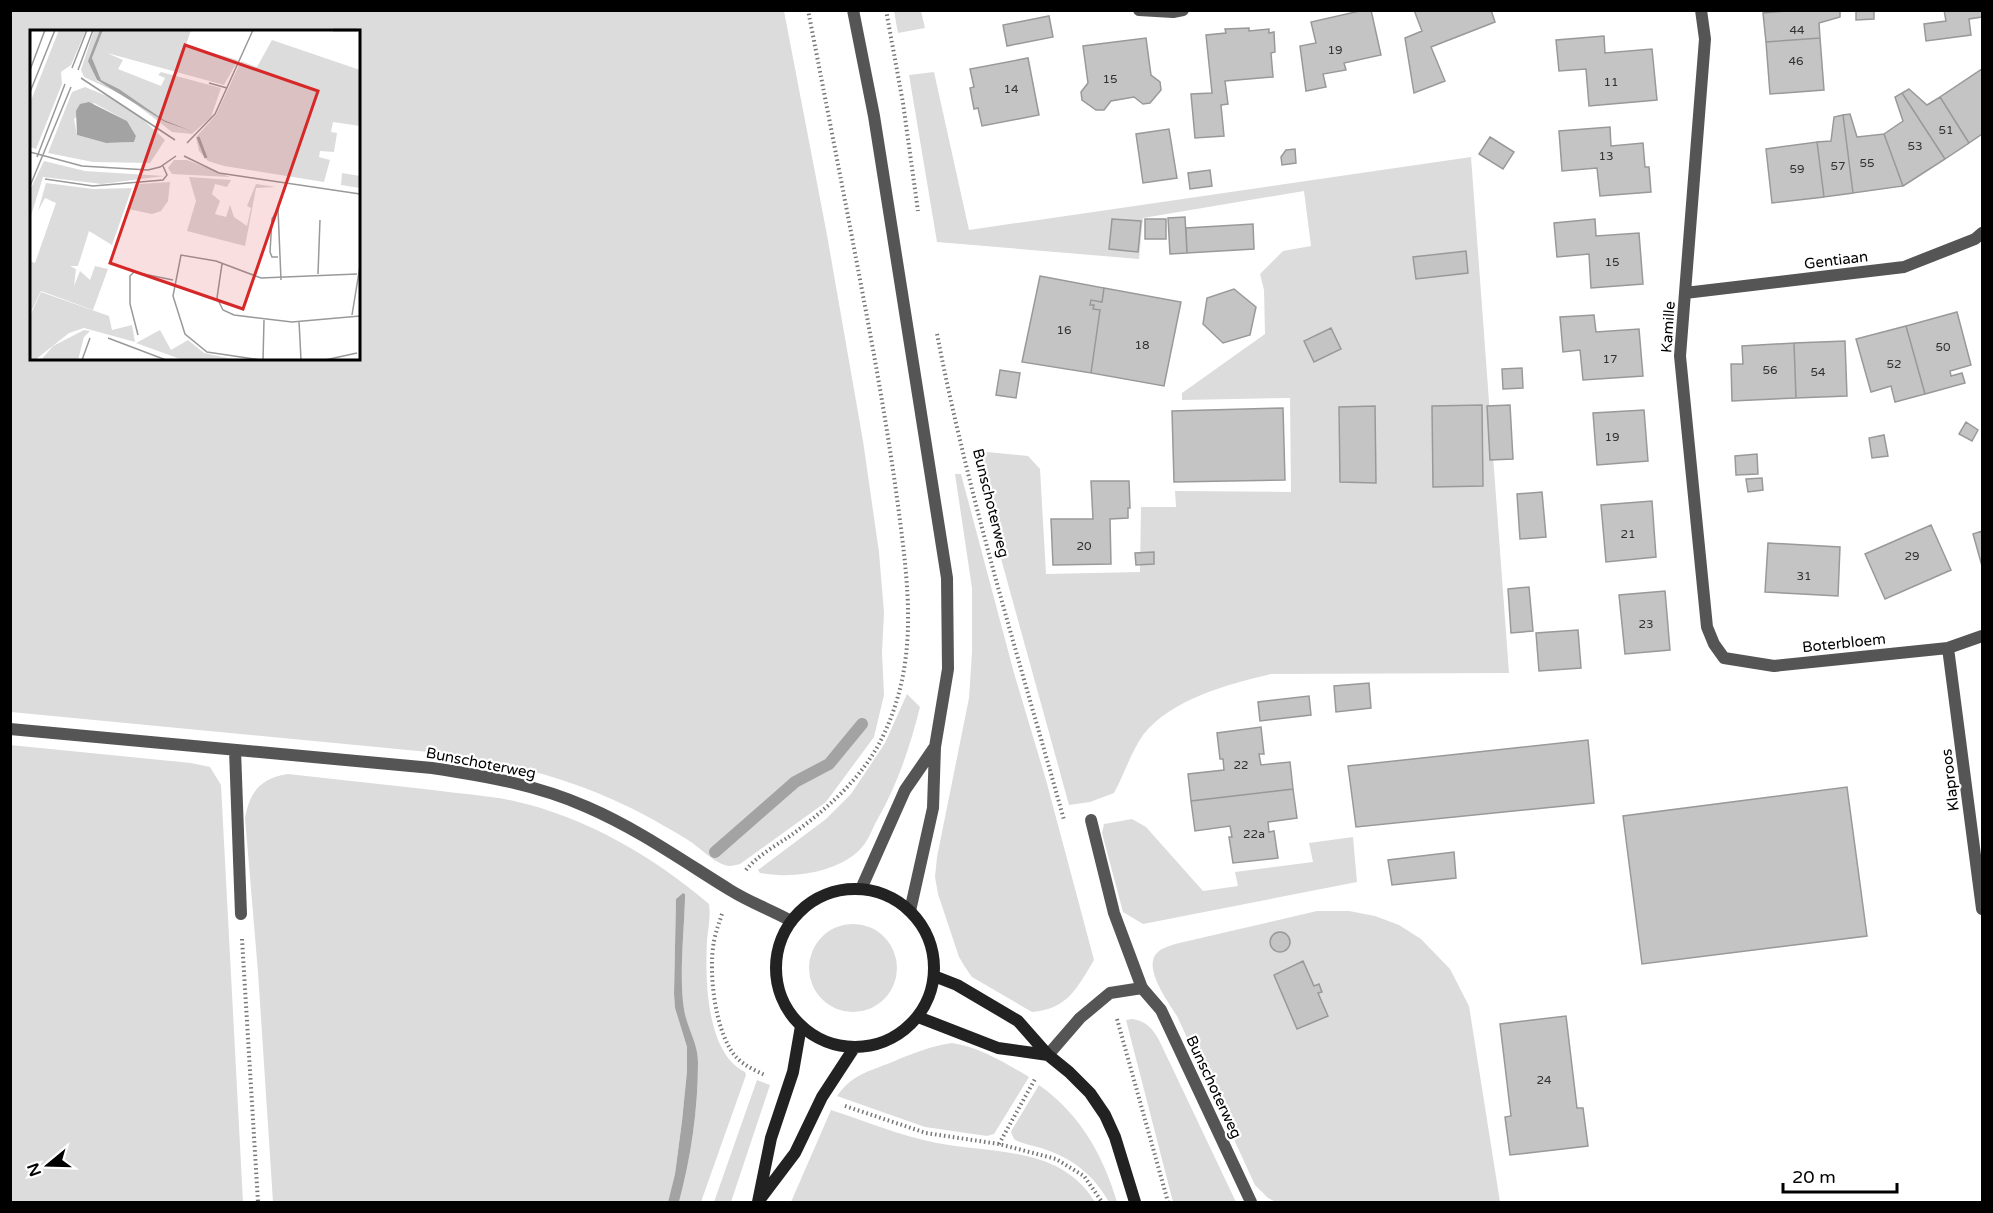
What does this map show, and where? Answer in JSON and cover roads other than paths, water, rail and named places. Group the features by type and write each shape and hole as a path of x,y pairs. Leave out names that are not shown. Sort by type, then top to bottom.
{"main road":[{"path":"861,889 879,892 910,911 924,930 933,952 934,976 926,1005 918,1017 900,1034 878,1045 854,1048 835,1045 817,1038 801,1026 786,1008 778,987 776,964 780,941 791,921 810,902 835,891 861,889"},
{"path":"934,976 957,985 1018,1022 1048,1055 1090,1093 1115,1137 1135,1203"},
{"path":"918,1017 999,1048 1048,1055"},
{"path":"758,1202 771,1138 789,1086 801,1026"},
{"path":"758,1202 795,1153 822,1097 854,1048"}],"street":[{"path":"853,10 874,116 947,578 948,669 935,747 933,808 910,911"},
{"path":"1139,10 1173,12 1183,10"},
{"name":"Kamille","path":"1701,10 1705,39 1680,356 1707,627 1714,644"},
{"name":"Gentiaan","path":"1685,293 1904,267 1983,233"},
{"name":"Boterbloem","path":"1714,644 1724,658 1774,666 1948,648 1983,636"},
{"name":"Klaproos","path":"1948,648 1983,909"},
{"name":"Bunschoterweg","path":"10,729 432,768 481,775 540,789 586,806 627,826 733,892 791,921"},
{"path":"861,889 905,790 935,747"},
{"path":"235,750 241,914"},
{"name":"Bunschoterweg","path":"1091,820 1114,914 1142,988 1161,1011 1251,1203"},
{"path":"1048,1055 1080,1018 1110,993 1142,988"}],"waterway":[{"path":"715,852 795,782 829,764 862,724"}]}
